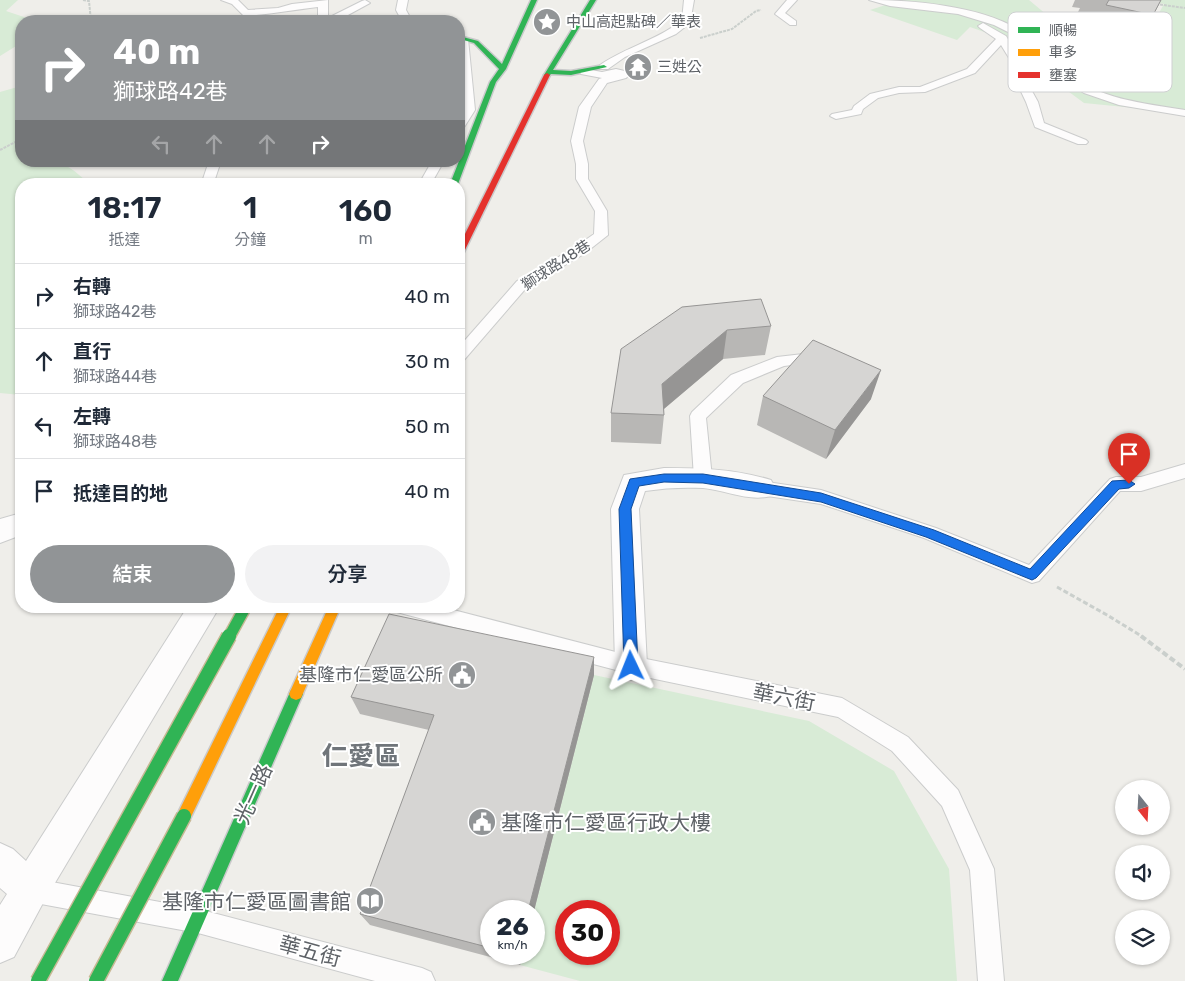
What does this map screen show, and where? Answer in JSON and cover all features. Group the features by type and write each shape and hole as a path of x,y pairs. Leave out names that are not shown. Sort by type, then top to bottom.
{"main road":[{"path":"465,154 492,82 514,56 534,0"},
{"path":"465,241 531,110 549,72 551,60 593,0"},
{"path":"465,40 476,42 503,69"},
{"path":"549,72 585,72 604,67"},
{"path":"38,981 242,613"},
{"path":"106,981 283,613"},
{"name":"光一路","path":"170,981 332,613"},
{"path":"96,981 184,816"}],"street":[{"path":"631,666 625,509 634,482 664,478 703,478 761,488"},
{"path":"0,531 15,526"},
{"path":"0,943 30,890 201,613"},
{"path":"0,862 30,890"}],"lane":[{"path":"226,0 235,2 246,13 279,11 323,2 323,15"},
{"path":"403,0 401,10 404,15"},
{"path":"604,67 623,54 645,46 673,32 687,21 689,0"},
{"path":"874,0 960,12 1008,28"},
{"path":"342,15 366,2"},
{"path":"361,15 366,2"},
{"path":"789,3 780,14 793,23"},
{"path":"921,7 984,26 1002,38 1008,48"},
{"path":"836,116 857,112 858,108 874,96 899,90 921,90 971,71 1002,38"},
{"name":"獅球路48巷","path":"465,349 522,284 579,251 600,235 601,211 582,179 582,164 578,141 585,107 603,81 624,74 616,72 602,75 585,72"},
{"path":"465,74 469,110 465,117"},
{"path":"1026,92 1032,102 1039,125 1082,142"},
{"path":"1091,92 1117,103 1185,113"},
{"path":"428,178 435,167"},
{"path":"703,478 698,416 737,379 782,361 803,359"},
{"path":"761,488 821,497 930,534 1032,575 1116,484 1142,484 1185,471"},
{"name":"華六街","path":"430,613 631,666 842,708 900,744 950,798 982,869 991,981"},
{"name":"華五街","path":"30,890 198,921 422,981"}],"path":[{"path":"83,0 89,2 88,9 90,15"},
{"path":"645,46 700,38 732,29 756,11 789,3"},
{"path":"1154,3 1185,8"},
{"path":"0,150 15,142"},
{"path":"1032,575 1094,606 1167,654 1185,670"}],"green space":[{"path":"0,0 18,0 6,11 18,15 15,15 15,47 0,56"},
{"path":"901,0 1029,0 1043,12 1008,12 1008,40 970,27 957,40 870,10"},
{"path":"1146,0 1185,0 1185,113 1084,103 1069,92 1172,92 1172,12 1160,12 1164,4"},
{"path":"15,88 15,167 68,167 82,178 15,178 15,394 0,393 0,92"},
{"path":"594,675 809,721 894,771 949,869 957,981 580,981 520,965 545,965 545,900 537,900"}],"building":[{"path":"1109,0 1161,0 1155,12 1139,12 1106,5"},
{"path":"761,299 771,326 727,330 662,384 664,415 611,413 621,349 682,307"},
{"path":"813,340 881,370 835,430 763,396"},
{"name":"基隆市仁愛區行政大樓","path":"389,614 594,657 531,900 480,900 480,945 360,914 434,715 351,697"}],"traffic: fast":[{"path":"465,155 493,82 503,69 534,0"},
{"path":"547,75 593,0"},
{"path":"465,39 476,42 503,69"},
{"path":"549,72 571,73 604,67"},
{"path":"456,178 460,167"},
{"path":"38,981 242,613"},
{"path":"170,981 296,694"},
{"path":"96,981 184,816"}],"traffic: slow":[{"path":"184,816 283,613"},
{"path":"296,694 332,613"}],"traffic: jam":[{"path":"465,242 547,75"}],"place":[{"name":"中山高起點碑／華表","path":"547,22"},
{"name":"三姓公","path":"638,67"},
{"name":"基隆市仁愛區公所","path":"462,675"},
{"name":"基隆市仁愛區行政大樓","path":"482,822"},
{"name":"基隆市仁愛區圖書館","path":"370,901"}],"district":[{"name":"仁愛區","path":"361,756"}],"route":[{"path":"631,666 625,509 634,482 664,478 703,478 821,497 930,534 1032,575 1116,484 1129,484"}]}
